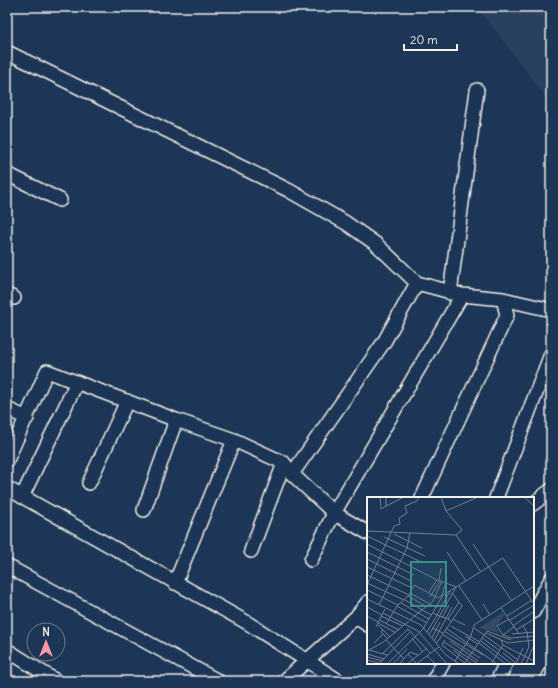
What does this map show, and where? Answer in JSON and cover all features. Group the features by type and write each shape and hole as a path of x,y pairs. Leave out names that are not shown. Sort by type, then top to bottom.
{"street":[{"path":"7,52 288,190 346,223 376,244 417,283 456,294 502,300 551,310"},
{"path":"311,560 334,514 456,294 477,90"},
{"path":"7,174 60,200"},
{"path":"292,474 384,342 417,283"},
{"path":"422,497 507,315 502,300"},
{"path":"496,497 551,354"},
{"path":"7,460 27,418 47,370 176,420 234,440 284,463 292,474 334,514 367,532"},
{"path":"22,497 77,382"},
{"path":"89,484 127,401"},
{"path":"7,408 27,418"},
{"path":"144,510 176,420"},
{"path":"176,583 234,440"},
{"path":"251,551 284,463"},
{"path":"7,488 246,622 307,662 340,681"},
{"path":"534,503 551,490"},
{"path":"7,566 218,681"},
{"path":"534,610 551,579"},
{"path":"284,681 356,617 367,603"},
{"path":"356,617 367,624"},
{"path":"7,650 56,681"},
{"path":"497,681 506,664"},
{"path":"547,681 551,673"}],"shaded area":[{"path":"477,7 551,7 551,104"}]}
